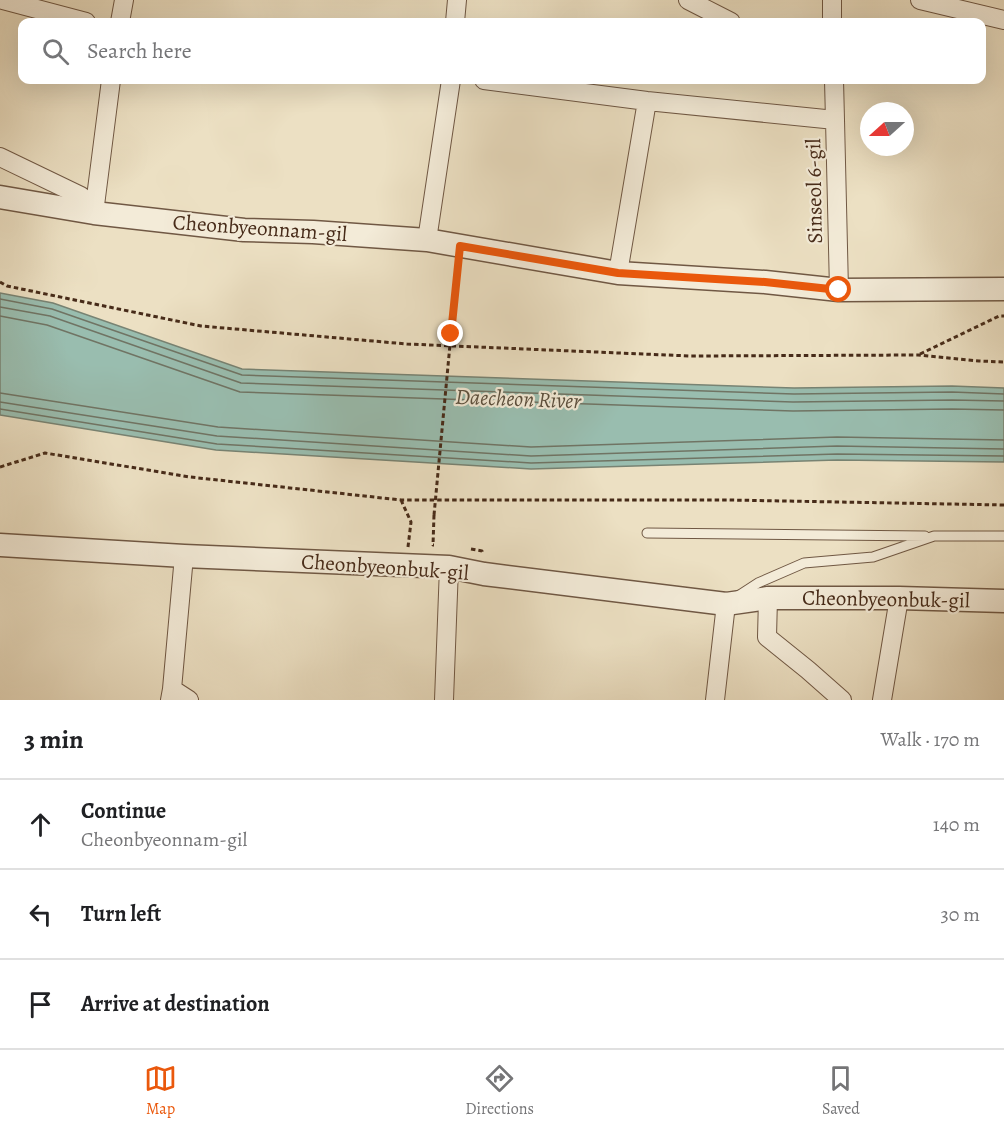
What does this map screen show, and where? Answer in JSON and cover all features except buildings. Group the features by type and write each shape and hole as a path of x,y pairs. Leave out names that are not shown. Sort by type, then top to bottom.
{"street":[{"path":"3,0 71,18"},
{"path":"121,18 124,0"},
{"path":"455,18 457,0"},
{"path":"688,0 723,18"},
{"path":"832,0 832,18"},
{"path":"920,0 1004,20"},
{"path":"94,213 110,84"},
{"path":"427,240 450,84"},
{"name":"Sinseol 6-gil","path":"514,84 647,101 835,120 839,290"},
{"path":"834,84 835,120"},
{"path":"618,273 647,101"},
{"path":"0,157 81,196 94,213"},
{"name":"Cheonbyeonnam-gil","path":"0,197 94,213 244,230 427,240 618,273 765,282 839,290 1004,289"},
{"name":"Cheonbyeonbuk-gil","path":"3,549 406,565 446,556 484,574 726,604 768,598 1004,601"},
{"path":"184,556 171,694 189,700"},
{"path":"444,700 446,556"},
{"path":"768,598 767,638 842,700"},
{"path":"882,700 898,598"},
{"path":"715,700 726,604"}],"lane":[{"path":"647,533 1004,536"},
{"path":"726,604 758,583 804,562 873,557 934,536"}],"path":[{"path":"446,556 433,545 434,515 460,246"},
{"path":"0,285 201,326 407,344 690,356 918,355 1004,362"},
{"path":"918,355 999,316 1004,316"},
{"path":"0,467 45,453 190,477 401,500 729,500 1004,505"},
{"path":"401,500 411,522 406,565"},
{"path":"463,548 482,551 484,574"}],"water":[{"name":"Daecheon River","path":"0,293 53,303 242,369 794,388 952,386 1004,388 1004,462 837,460 531,469 216,450 0,415"}],"route":[{"path":"451,334 460,246 618,273 765,282 839,290"}]}
